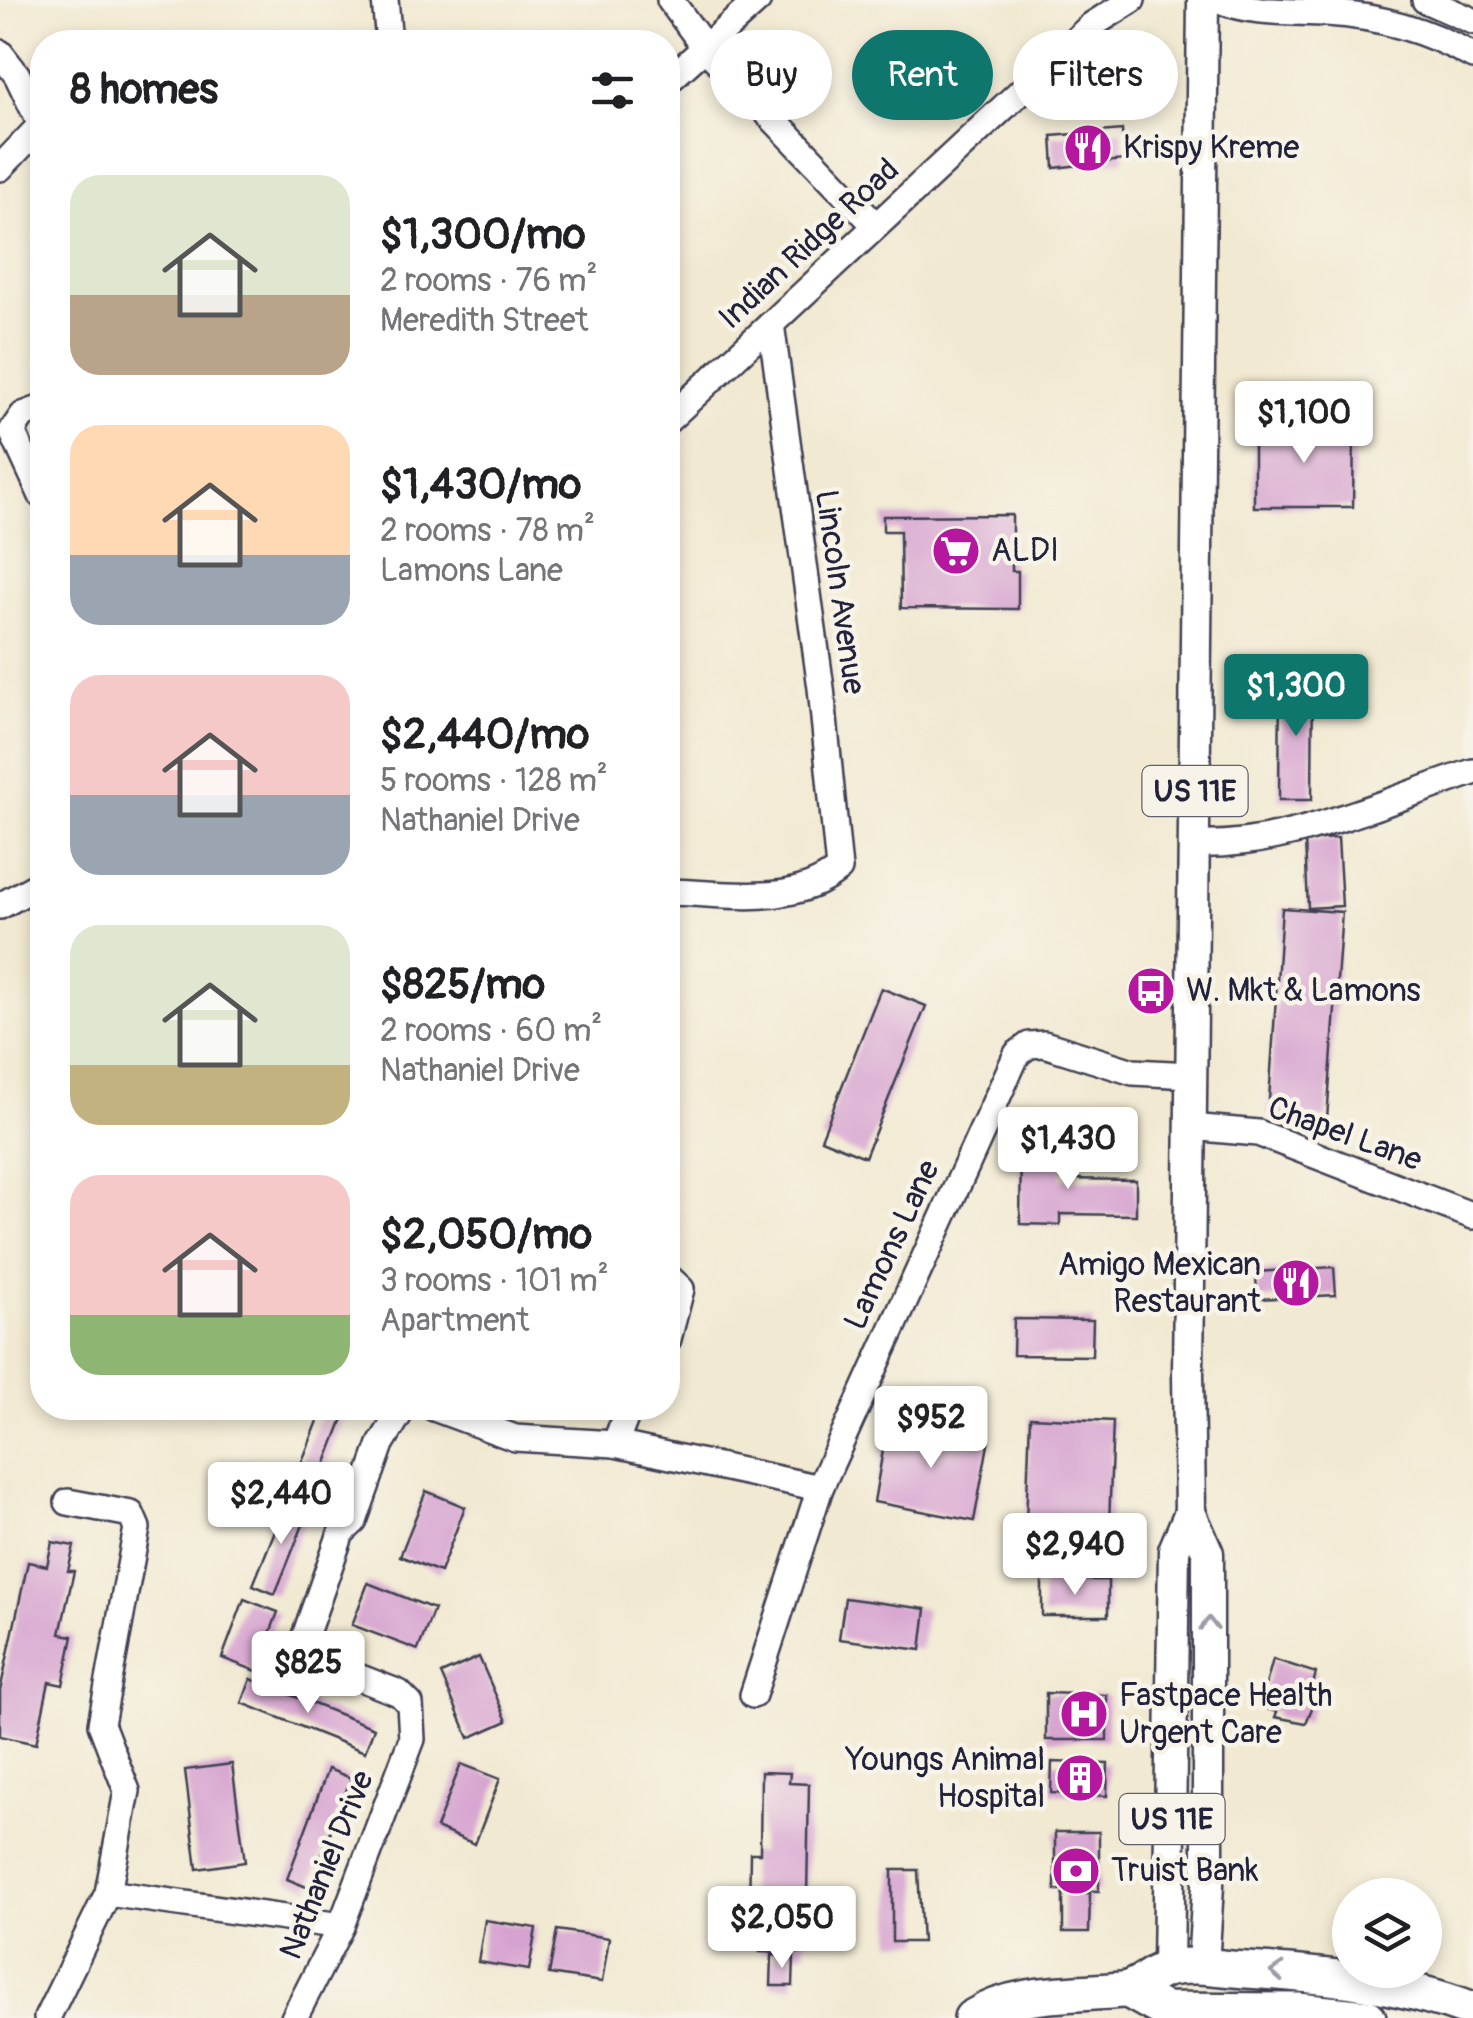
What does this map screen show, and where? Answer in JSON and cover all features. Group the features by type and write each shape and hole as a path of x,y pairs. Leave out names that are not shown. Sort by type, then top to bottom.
{"highway":[{"path":"972,2018 1011,2002 1048,1993 1128,1990 1168,1968 1203,1966 1350,1978 1425,1994 1473,2010"},
{"name":"US 11E","path":"1200,2015 1203,1966"},
{"name":"US 11E","path":"1164,2014 1168,1968"},
{"path":"1128,1990 1164,2014 1298,2011 1368,2018"}],"main road":[{"name":"US 11E","path":"1168,1968 1174,1550 1190,1512 1202,0"},
{"name":"US 11E","path":"1190,1512 1208,1553 1208,1868 1203,1966"}],"street":[{"path":"385,0 388,30"},
{"path":"670,0 706,49 876,225"},
{"path":"680,71 758,0"},
{"name":"Indian Ridge Road","path":"680,409 1092,25 1132,0"},
{"path":"1220,0 1247,11 1332,13 1418,29 1473,56"},
{"path":"1425,0 1473,21"},
{"path":"0,53 30,102"},
{"path":"0,168 30,138"},
{"name":"Lincoln Avenue","path":"680,892 785,894 817,887 839,869 821,688 771,324"},
{"path":"30,412 22,415 12,431 30,470"},
{"path":"1194,844 1246,845 1282,837 1473,772"},
{"path":"0,906 30,890"},
{"name":"Lamons Lane","path":"752,1695 820,1488 1017,1054 1029,1045 1044,1044 1134,1072 1191,1075"},
{"name":"Chapel Lane","path":"1191,1127 1258,1133 1473,1216"},
{"name":"Nathaniel Drive","path":"294,2018 341,1926 412,1740 415,1720 410,1704 399,1693 304,1656 304,1639 341,1533 354,1521 381,1444 396,1420"},
{"path":"466,1420 514,1438 615,1444 820,1488"},
{"path":"615,1444 624,1420"},
{"path":"47,2018 108,1892 127,1791 101,1724 137,1528 132,1514 68,1502"},
{"path":"108,1892 341,1926"}],"building":[{"name":"Krispy Kreme","path":"1122,130 1124,160 1054,168 1052,136"},
{"path":"1254,425 1354,426 1353,507 1254,507"},
{"name":"ALDI","path":"1012,515 1012,571 1018,571 1018,609 901,608 900,531 883,531 883,516"},
{"path":"1280,678 1313,678 1312,800 1279,800"},
{"path":"1338,838 1342,906 1308,908 1305,840"},
{"path":"1282,908 1342,912 1327,1119 1268,1115"},
{"path":"881,988 926,1006 865,1157 821,1139"},
{"path":"1021,1151 1062,1152 1061,1179 1136,1180 1136,1215 1060,1214 1060,1225 1020,1224"},
{"name":"Amigo Mexican Restaurant","path":"1334,1267 1336,1295 1257,1299 1256,1272"},
{"path":"1014,1319 1093,1320 1092,1356 1013,1355"},
{"path":"1030,1417 1113,1421 1108,1550 1025,1549"},
{"path":"318,1420 343,1420 313,1496 292,1487"},
{"path":"888,1421 989,1439 974,1521 874,1502"},
{"path":"426,1491 465,1507 440,1572 400,1556"},
{"path":"287,1501 309,1510 275,1594 253,1585"},
{"path":"52,1542 74,1546 68,1571 74,1571 60,1634 73,1636 63,1685 49,1682 36,1744 0,1736 0,1691 28,1562 47,1566"},
{"path":"1042,1580 1108,1580 1108,1616 1042,1616"},
{"path":"368,1583 434,1609 418,1650 352,1625"},
{"path":"845,1598 926,1609 921,1650 839,1639"},
{"path":"244,1599 278,1612 256,1671 222,1658"},
{"path":"479,1657 507,1721 469,1738 441,1674"},
{"path":"1273,1659 1316,1673 1313,1684 1321,1686 1306,1723 1275,1717 1277,1712 1260,1707"},
{"path":"251,1679 374,1728 365,1752 242,1703"},
{"path":"1046,1693 1107,1695 1107,1740 1046,1740"},
{"name":"Youngs Animal Hospital","path":"1052,1762 1108,1764 1107,1796 1051,1793"},
{"path":"232,1764 245,1862 197,1869 185,1770"},
{"path":"461,1764 500,1779 475,1844 436,1828"},
{"path":"328,1769 351,1778 309,1888 287,1879"},
{"path":"761,1772 790,1773 789,1783 809,1784 806,1953 760,1952 760,1914 749,1914 750,1853 760,1853"},
{"path":"1055,1832 1099,1832 1099,1891 1055,1890"},
{"path":"892,1870 918,1870 922,1942 892,1942"},
{"path":"1063,1893 1090,1893 1089,1932 1063,1932"},
{"path":"485,1920 536,1928 529,1970 478,1962"},
{"path":"557,1930 609,1938 602,1982 549,1974"},
{"path":"772,1955 794,1956 793,1986 771,1986"}],"place":[{"name":"Krispy Kreme","path":"1088,148"},
{"name":"ALDI","path":"956,551"},
{"name":"W. Mkt & Lamons","path":"1151,991"},
{"name":"Amigo Mexican Restaurant","path":"1296,1283"},
{"name":"Fastpace Health Urgent Care","path":"1084,1714"},
{"name":"Youngs Animal Hospital","path":"1080,1778"},
{"name":"Truist Bank","path":"1076,1871"}]}
